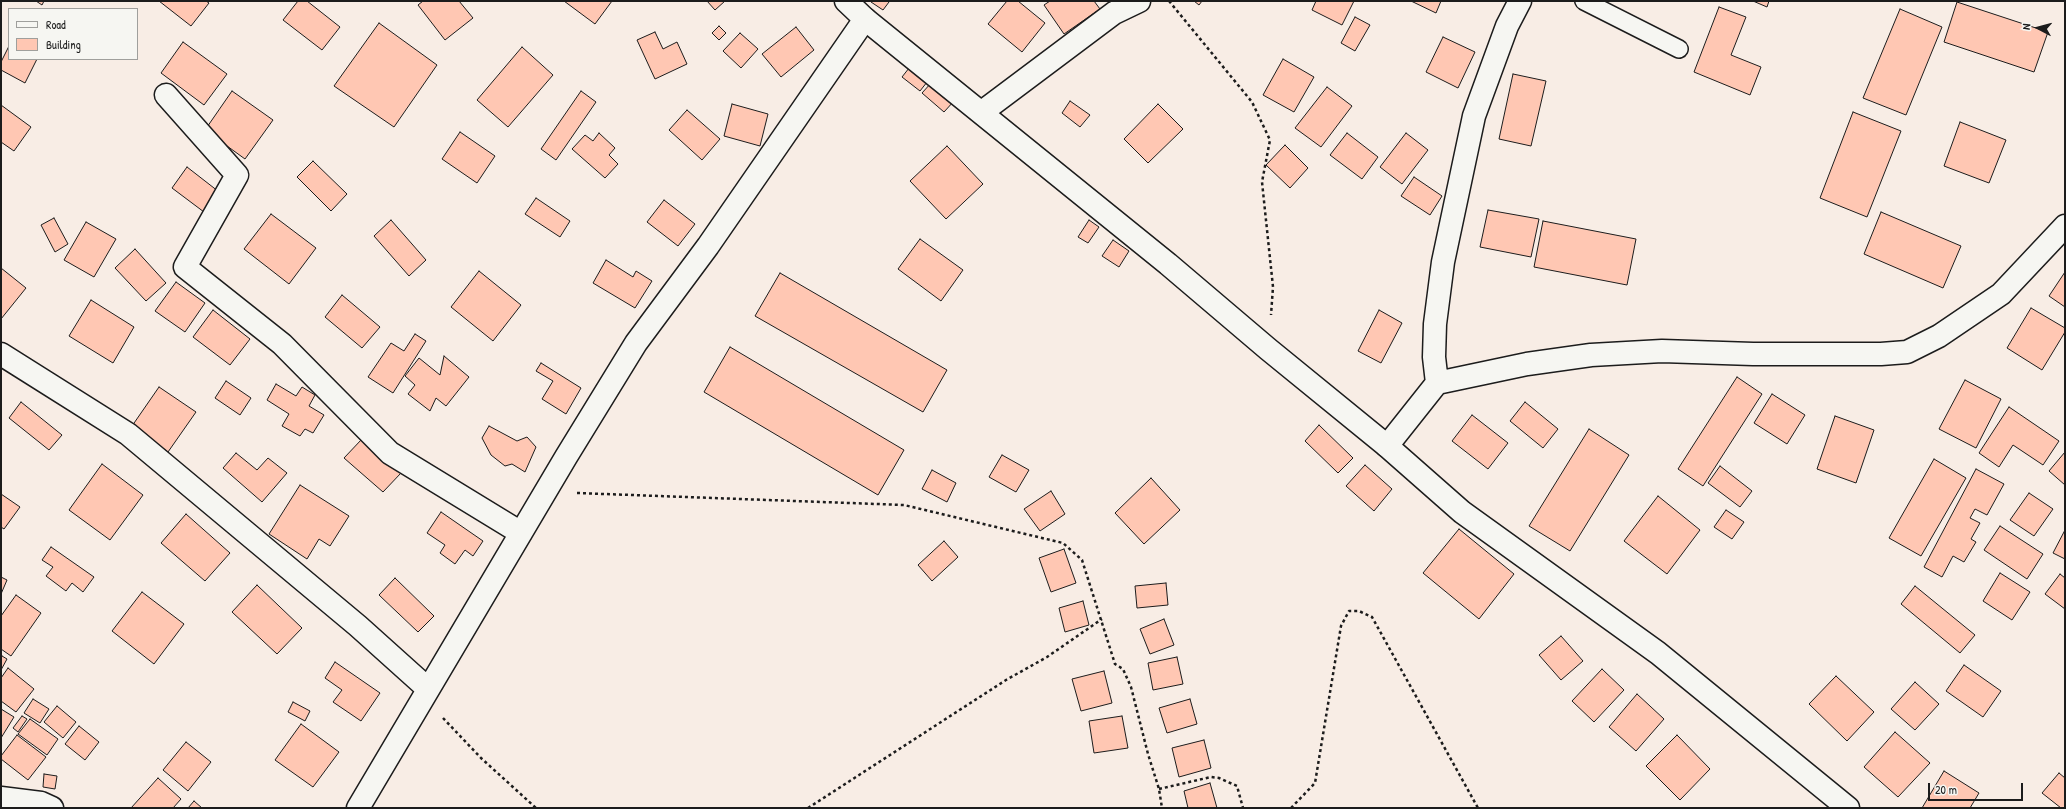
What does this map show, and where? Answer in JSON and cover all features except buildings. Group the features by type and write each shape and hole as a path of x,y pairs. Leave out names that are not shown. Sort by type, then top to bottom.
{"street":[{"path":"846,1 865,19 982,112 1168,264 1268,349 1387,446 1462,512 1658,653 1848,808"},
{"path":"982,112 1114,14 1138,1"},
{"path":"1437,383 1434,357 1435,324 1443,262 1472,124 1507,26 1520,1"},
{"path":"358,808 425,692 636,343 708,246 865,19"},
{"path":"166,95 237,175 185,266 282,344 390,453 521,533"},
{"path":"1387,446 1437,383 1527,364 1590,355 1662,351 1753,354 1881,354 1908,352 1939,336 2001,294 2065,226"},
{"path":"1,354 128,434 358,626 425,692"},
{"path":"1,798 41,803 52,808"}],"lane":[{"path":"1584,1 1679,49"}],"path":[{"path":"1169,1 1252,102 1270,140 1262,182 1273,287 1268,349"},
{"path":"545,492 904,505 1063,543 1082,560 1102,619 1115,664 1123,668 1131,687 1148,754 1159,789 1162,808"},
{"path":"1291,808 1315,783 1341,626 1349,611 1359,611 1372,617 1478,808"},
{"path":"808,808 1006,680 1047,658 1102,619"},
{"path":"425,692 480,758 536,808"},
{"path":"1159,789 1212,778 1219,778 1236,786 1243,808"}]}
